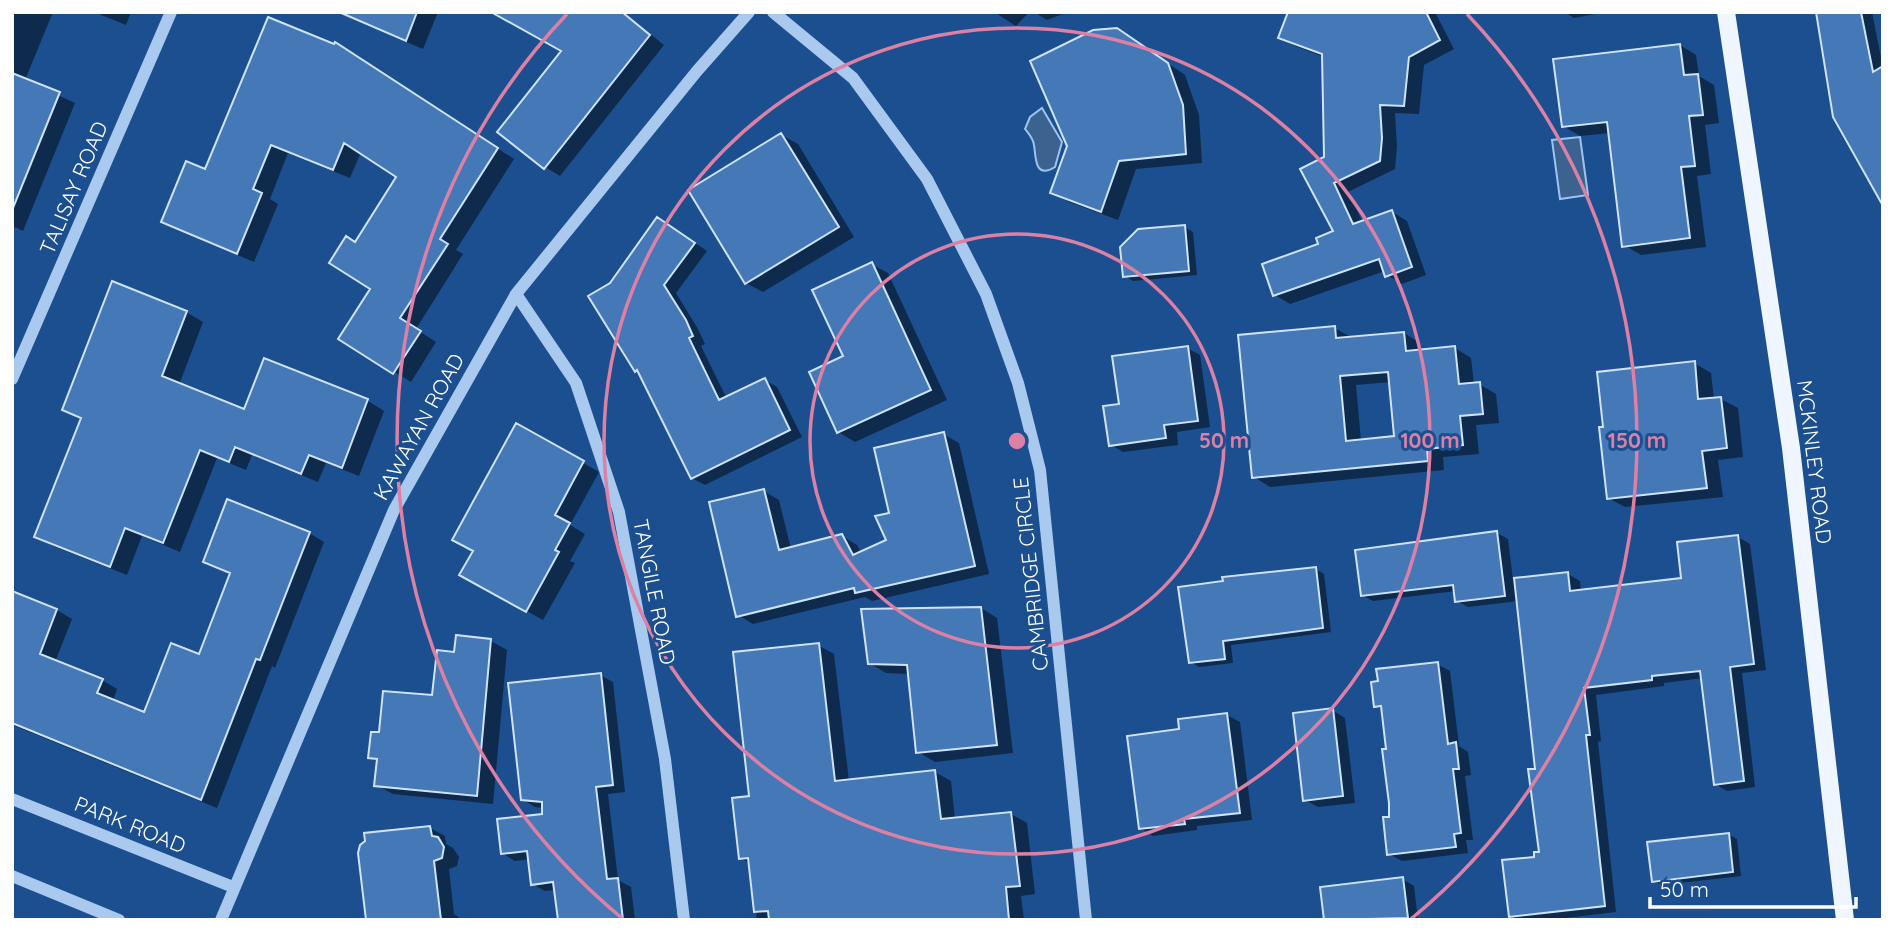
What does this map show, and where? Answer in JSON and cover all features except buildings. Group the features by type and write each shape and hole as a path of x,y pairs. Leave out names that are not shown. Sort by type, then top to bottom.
{"main road":[{"name":"MCKINLEY ROAD","path":"1726,12 1791,448 1845,920"}],"street":[{"name":"TALISAY ROAD","path":"12,379 171,12"},
{"name":"KAWAYAN ROAD","path":"221,920 394,510 516,294 697,71 749,12"},
{"name":"CAMBRIDGE CIRCLE","path":"773,12 853,78 927,179 986,294 1018,383 1040,470 1086,920"},
{"name":"TANGILE ROAD","path":"516,294 576,383 620,512 665,758 684,920"},
{"name":"PARK ROAD","path":"12,799 233,887"},
{"path":"12,876 119,920"}],"water":[{"path":"1042,108 1062,142 1055,167 1043,171 1037,165 1033,140 1025,129 1030,117"},
{"path":"1580,137 1588,195 1560,199 1552,140"}]}
